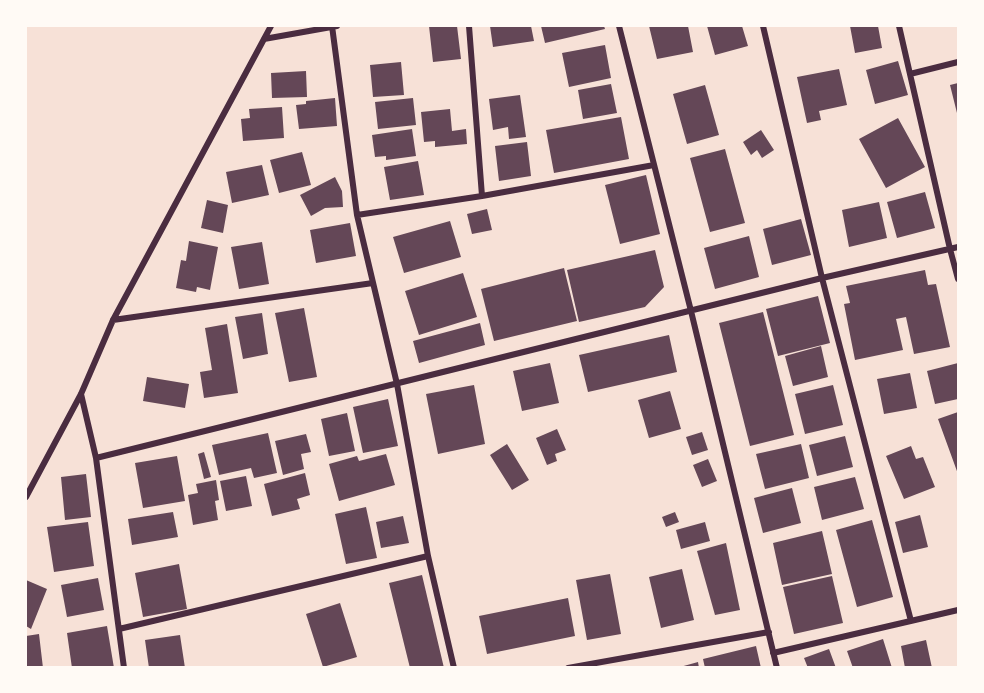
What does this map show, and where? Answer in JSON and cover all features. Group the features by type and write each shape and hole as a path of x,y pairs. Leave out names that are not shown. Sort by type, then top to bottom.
{"street":[{"path":"26,497 81,394 113,320 271,26"},
{"path":"264,39 334,26 357,215 397,384 428,556 454,668"},
{"path":"469,26 482,196"},
{"path":"619,26 691,311 777,668"},
{"path":"763,26 822,278 911,621"},
{"path":"899,26 958,279"},
{"path":"910,74 958,62"},
{"path":"357,215 482,196 654,165"},
{"path":"96,458 822,278 958,247"},
{"path":"113,320 373,283"},
{"path":"81,394 96,458 124,668"},
{"path":"119,629 428,556"},
{"path":"773,653 958,610"},
{"path":"568,668 769,632"}],"building":[{"path":"429,26 457,26 461,59 433,62"},
{"path":"490,26 531,26 534,41 493,47"},
{"path":"541,26 604,26 605,29 545,43"},
{"path":"649,26 688,26 693,52 657,59"},
{"path":"707,26 742,26 748,46 715,55"},
{"path":"850,26 878,26 882,48 855,53"},
{"path":"605,45 611,78 569,87 562,53"},
{"path":"898,61 908,95 875,104 866,70"},
{"path":"401,62 404,95 373,97 370,65"},
{"path":"839,69 847,105 819,111 821,120 807,123 797,77"},
{"path":"306,71 307,97 272,98 271,73"},
{"path":"958,83 958,117 950,85"},
{"path":"611,84 617,113 583,119 578,90"},
{"path":"705,85 719,135 687,144 673,94"},
{"path":"520,95 526,137 509,139 508,127 493,130 489,99"},
{"path":"335,98 337,126 299,129 296,105 306,104 306,101"},
{"path":"413,98 416,125 378,129 375,102"},
{"path":"282,107 284,138 243,141 241,119 250,118 249,109"},
{"path":"450,109 452,131 466,129 467,144 435,147 435,141 424,142 421,112"},
{"path":"621,117 629,159 554,173 546,130"},
{"path":"898,118 925,167 886,188 859,139"},
{"path":"412,129 416,156 386,160 386,156 375,157 372,135"},
{"path":"761,130 774,150 762,158 757,150 751,155 743,142"},
{"path":"527,142 531,176 499,181 495,146"},
{"path":"725,149 745,223 710,232 690,158"},
{"path":"302,152 311,185 279,193 270,160"},
{"path":"418,161 424,195 390,200 384,167"},
{"path":"262,165 269,195 232,203 226,172"},
{"path":"646,175 660,234 620,244 605,185"},
{"path":"335,177 342,191 343,207 325,208 311,216 300,195"},
{"path":"925,192 935,228 897,238 887,202"},
{"path":"207,200 228,205 223,233 201,228"},
{"path":"879,202 887,238 849,247 842,210"},
{"path":"487,209 492,230 472,234 467,214"},
{"path":"801,219 811,255 772,265 763,229"},
{"path":"450,221 461,257 404,273 393,237"},
{"path":"350,223 356,256 316,263 310,230"},
{"path":"749,236 759,277 715,289 704,248"},
{"path":"189,241 218,247 210,290 197,287 196,292 176,288 181,260 186,261"},
{"path":"262,242 269,284 239,289 231,247"},
{"path":"655,250 664,287 645,307 579,322 567,270"},
{"path":"564,268 577,321 494,341 481,289"},
{"path":"925,270 928,285 936,284 950,347 914,354 906,317 896,319 903,350 855,360 844,304 850,303 846,286"},
{"path":"463,273 477,317 419,335 405,291"},
{"path":"818,296 830,343 778,356 766,309"},
{"path":"304,308 317,377 289,382 275,313"},
{"path":"763,312 794,435 750,446 719,323"},
{"path":"262,313 268,354 243,359 235,317"},
{"path":"480,323 485,345 419,363 413,341"},
{"path":"227,324 238,393 204,398 200,372 212,370 205,328"},
{"path":"669,335 677,372 588,392 579,355"},
{"path":"821,346 828,377 793,386 785,356"},
{"path":"550,363 559,403 522,411 513,371"},
{"path":"958,363 958,399 935,404 927,371"},
{"path":"910,373 917,408 884,414 877,379"},
{"path":"147,377 189,384 185,408 143,401"},
{"path":"474,385 485,444 438,454 426,394"},
{"path":"833,385 843,425 805,434 795,394"},
{"path":"670,391 681,429 649,438 638,400"},
{"path":"388,399 398,446 363,453 353,407"},
{"path":"958,412 958,474 938,419"},
{"path":"347,413 355,451 329,456 321,419"},
{"path":"557,429 566,450 555,454 557,461 547,465 536,438"},
{"path":"702,432 708,450 692,455 686,437"},
{"path":"268,433 277,473 254,478 251,468 219,475 212,445"},
{"path":"306,434 311,452 301,454 304,469 283,475 275,441"},
{"path":"845,436 853,467 817,476 809,445"},
{"path":"507,444 529,480 512,490 490,455"},
{"path":"801,444 809,478 765,489 756,454"},
{"path":"911,446 916,459 923,457 935,487 904,499 886,456"},
{"path":"204,452 211,477 204,479 198,454"},
{"path":"386,454 395,485 339,501 329,464 357,456 359,461"},
{"path":"177,456 185,501 143,508 135,463"},
{"path":"708,459 717,481 702,487 693,465"},
{"path":"305,473 310,495 297,499 300,509 272,516 264,484"},
{"path":"86,474 91,517 65,520 61,477"},
{"path":"246,476 252,506 226,511 220,481"},
{"path":"855,477 864,509 822,520 814,487"},
{"path":"216,480 219,500 215,501 218,520 193,525 188,495 198,493 196,484"},
{"path":"792,488 801,523 763,533 754,498"},
{"path":"366,507 377,558 346,564 335,514"},
{"path":"173,512 178,537 132,545 128,519"},
{"path":"675,512 679,522 666,527 662,517"},
{"path":"920,515 928,547 903,553 895,522"},
{"path":"403,516 409,543 381,548 376,522"},
{"path":"872,520 893,597 857,607 836,530"},
{"path":"88,522 94,566 54,572 47,527"},
{"path":"705,522 710,541 681,549 676,530"},
{"path":"822,531 832,574 782,585 773,543"},
{"path":"726,543 740,610 715,615 697,551"},
{"path":"179,564 187,609 143,617 135,573"},
{"path":"682,569 694,620 661,628 649,577"},
{"path":"610,574 621,634 587,640 576,580"},
{"path":"422,575 444,668 410,668 389,583"},
{"path":"832,576 843,623 794,634 783,587"},
{"path":"98,578 104,610 67,617 61,585"},
{"path":"26,580 47,589 31,629 26,626"},
{"path":"568,598 575,636 487,654 479,616"},
{"path":"340,603 357,657 323,667 306,614"},
{"path":"107,626 114,668 72,668 67,633"},
{"path":"39,634 43,668 26,668 26,636"},
{"path":"180,635 185,668 149,668 145,640"},
{"path":"883,639 892,668 853,668 847,651"},
{"path":"926,640 932,668 905,668 901,646"},
{"path":"756,646 761,668 705,668 703,659"},
{"path":"829,649 836,668 808,668 804,658"},
{"path":"698,662 699,668 680,668 680,667"}]}
